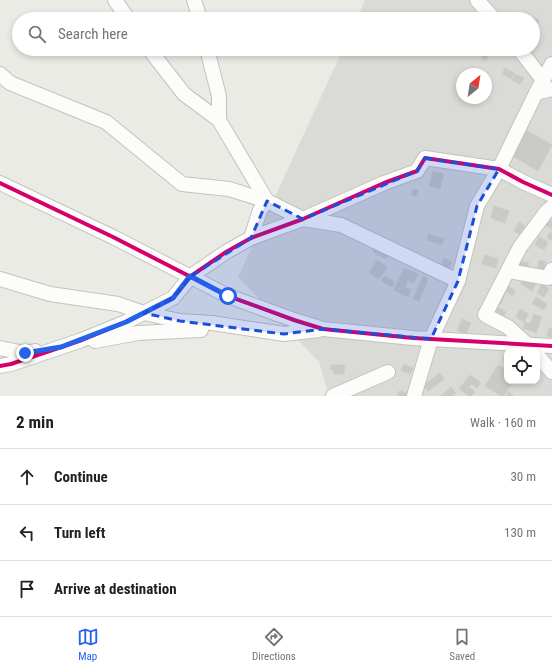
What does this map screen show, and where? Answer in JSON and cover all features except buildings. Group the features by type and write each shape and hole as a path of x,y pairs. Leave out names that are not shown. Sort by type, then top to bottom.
{"street":[{"path":"115,0 123,12"},
{"path":"194,0 198,12"},
{"path":"477,0 488,12"},
{"path":"154,56 184,94 219,120 267,201"},
{"path":"209,56 219,96 219,120"},
{"path":"525,56 548,85"},
{"path":"414,396 431,339 458,281 477,206 499,169 536,93 548,85 552,64"},
{"path":"0,74 10,83 106,122 182,184 229,189 267,201 303,219 341,225 458,281"},
{"path":"0,366 11,364 61,347 118,325 144,313 173,298 190,276 226,252 251,238 303,219 384,183 417,171 425,158 499,169 552,195"},
{"path":"0,183 106,234 228,296 294,320 323,329 514,348"},
{"path":"251,238 260,210 267,201"},
{"path":"531,348 508,327 485,315 520,247 547,211 552,207"},
{"path":"508,271 548,278 552,270"},
{"path":"0,280 50,294 118,304 144,313 180,321 212,323 284,334 323,329"},
{"path":"0,348 25,353 138,333 245,328"},
{"path":"540,349 552,346"},
{"path":"540,358 552,372"},
{"path":"334,396 388,372"}],"highlighted area":[{"path":"425,158 499,169 477,206 458,281 431,339 323,329 284,334 180,321 144,313 173,298 191,276 251,238 267,201 303,219 417,171"}],"shaded area":[{"path":"365,0 552,0 552,396 329,396 319,362 238,277 340,56 540,56 540,12 360,12"}],"cycle path":[{"path":"0,366 11,364 82,340 126,322 173,298 191,276 226,252 251,238 303,219 384,183 417,171 425,158 499,169 552,195"},
{"path":"0,183 113,237 228,296 323,329 413,338 552,346"}],"route":[{"path":"25,353 61,347 126,322 173,298 190,276 228,296"}]}
